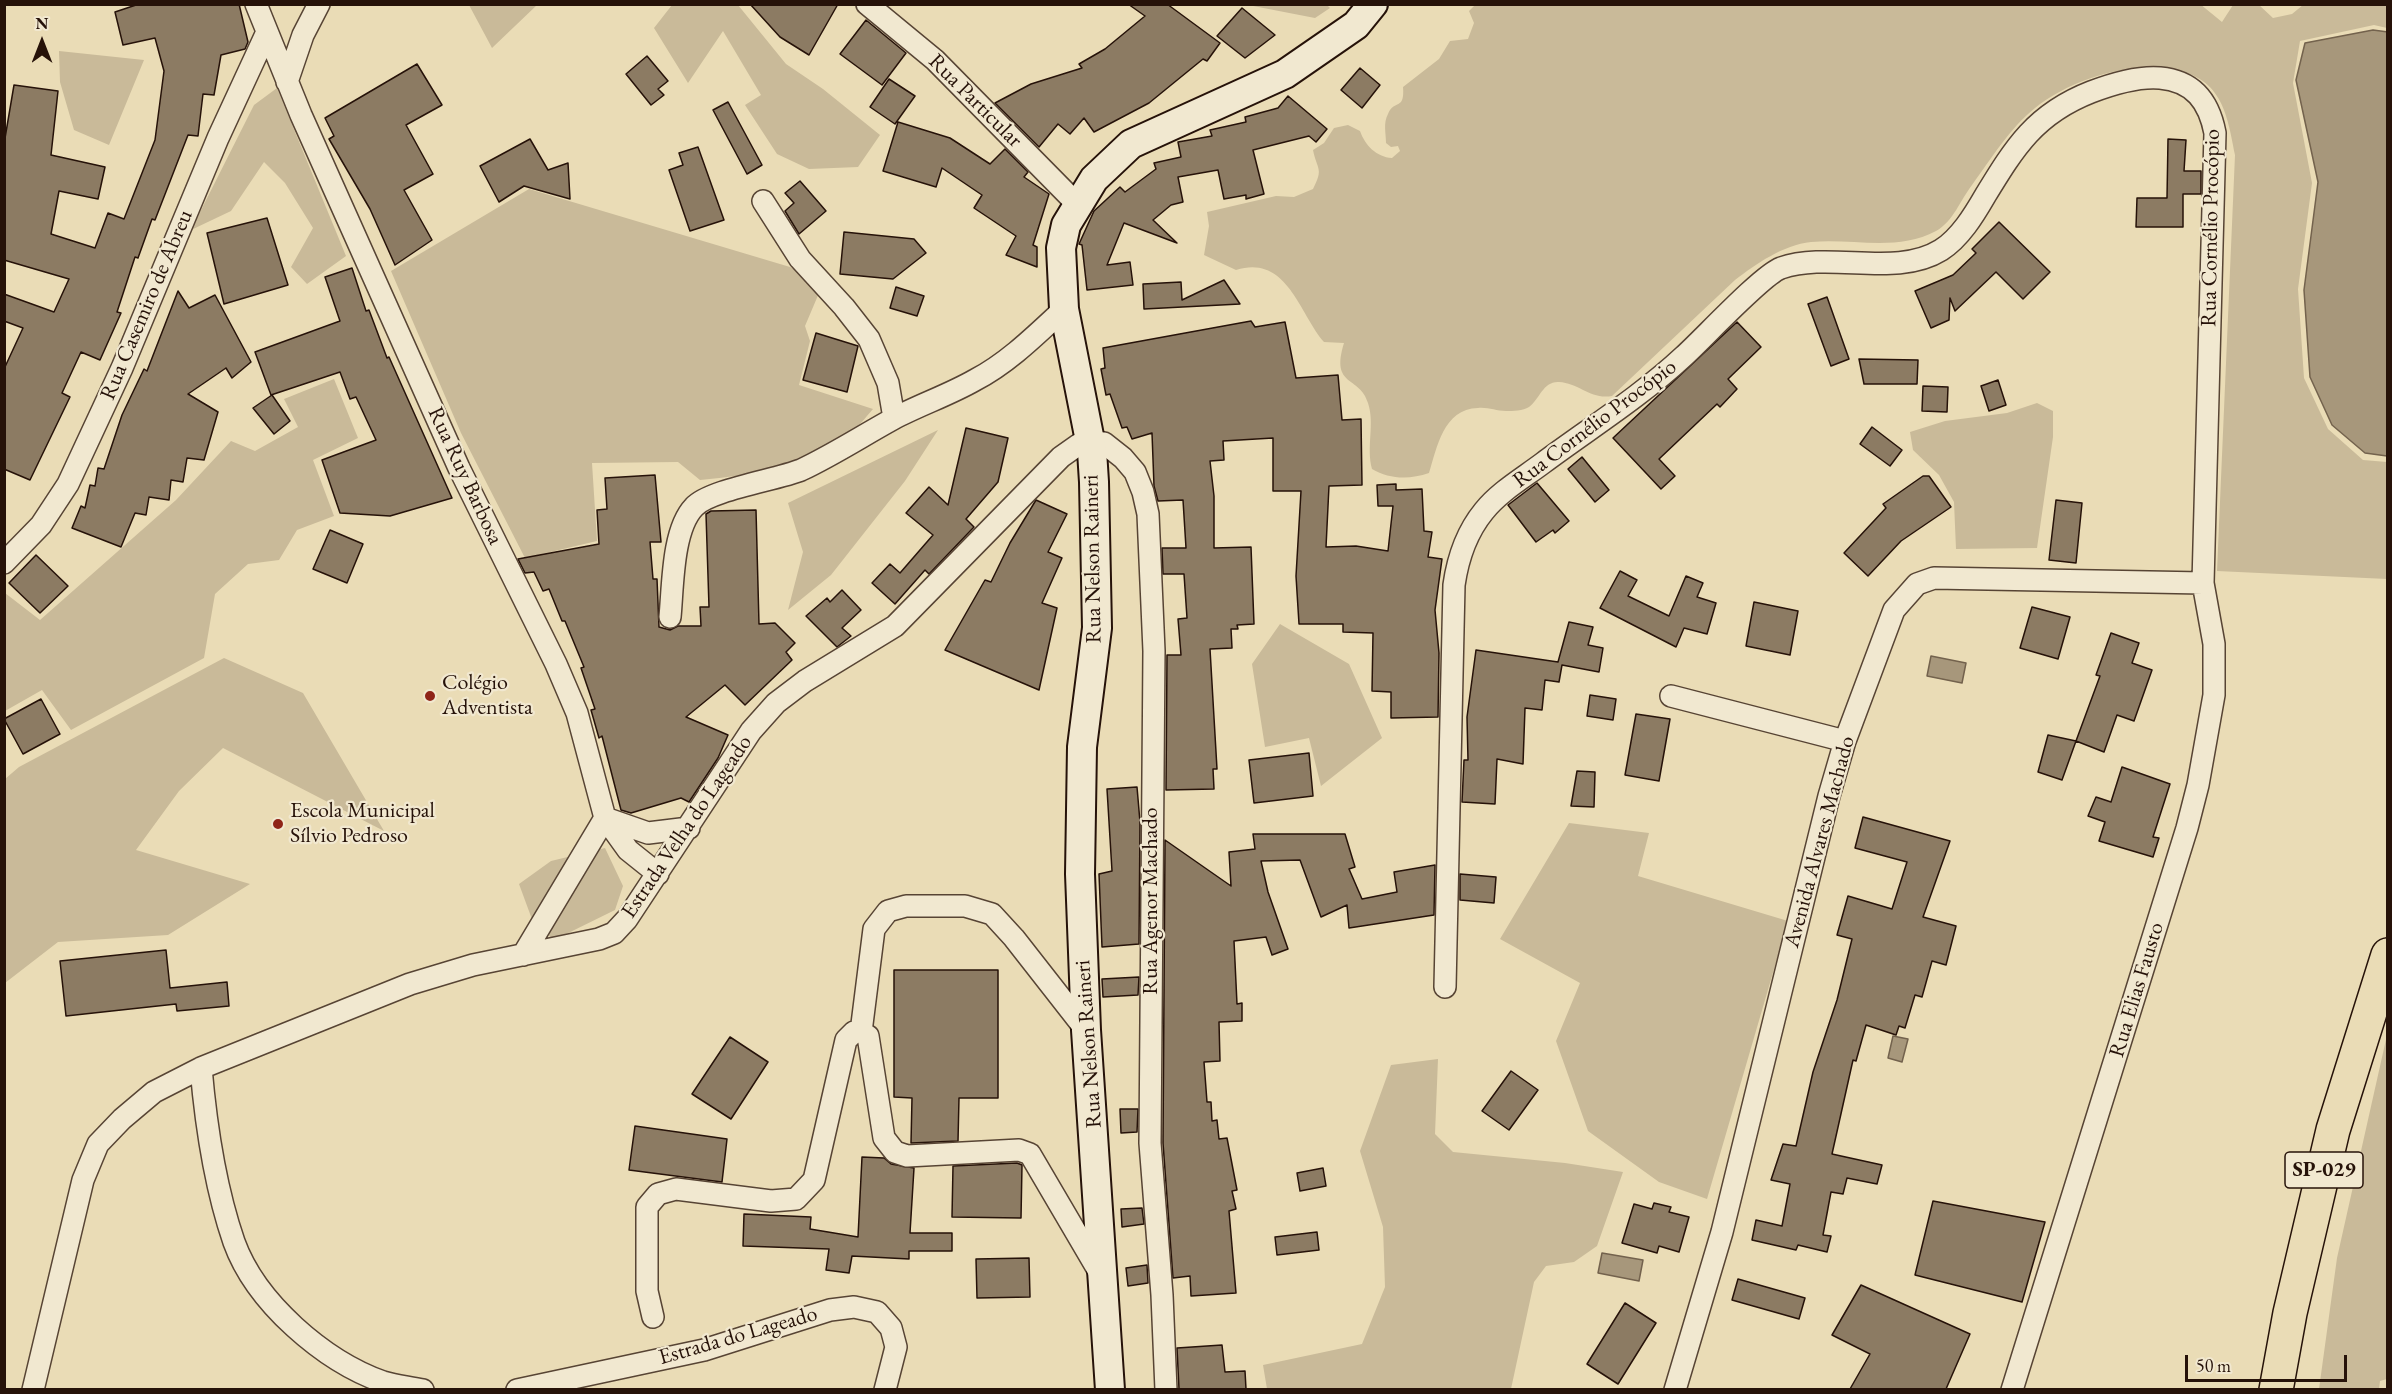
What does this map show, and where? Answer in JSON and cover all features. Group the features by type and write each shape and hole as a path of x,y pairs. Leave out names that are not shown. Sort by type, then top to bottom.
{"highway":[{"name":"SP-029","path":"2276,1389 2290,1312 2333,1130 2388,955"}],"main road":[{"name":"Rua Nelson Raineri","path":"1110,1389 1086,1030 1080,873 1082,747 1098,628 1094,483 1089,442 1064,309 1061,248 1066,225 1077,204 1094,179 1131,144 1285,74 1356,25 1373,4"}],"street":[{"name":"Rua Ruy Barbosa","path":"256,4 287,82 459,468 556,663 577,713 605,818"},
{"path":"287,82 303,34 319,4"},
{"name":"Rua Particular","path":"867,4 935,60 1077,204"},
{"name":"Rua Casemiro de Abreu","path":"4,563 41,525 68,484 122,368 218,138 267,32"},
{"name":"Rua Cornélio Procópio","path":"1445,987 1454,585 1458,558 1473,526 1484,510 1513,485 1630,402 1668,372 1772,273 1804,263 1879,263 1926,258 1943,249 1978,209 2008,159 2029,131 2044,117 2079,97 2133,80 2170,79 2188,85 2202,98 2211,113 2215,133 2203,583"},
{"path":"764,201 800,259 844,307 869,339 888,383 894,418"},
{"path":"670,617 680,536 689,513 696,505 718,495 794,473 832,456 894,418 977,380 1028,342 1064,309"},
{"name":"Estrada Velha do Lageado","path":"33,1389 83,1180 98,1144 122,1119 154,1092 201,1068 410,984 526,949 582,943 614,933 627,919 751,731 766,712 805,681 895,626 1061,458 1078,445 1089,442"},
{"name":"Rua Agenor Machado","path":"1089,442 1104,444 1123,458 1135,472 1143,492 1151,553 1154,651 1150,1143 1162,1295 1166,1389"},
{"name":"Avenida Alvares Machado","path":"1675,1389 1722,1232 1845,741 1894,610 1917,584 1934,578 2203,583"},
{"name":"Rua Elias Fausto","path":"2012,1389 2176,863 2198,785 2214,695 2214,644 2203,583"},
{"path":"1671,696 1845,741"},
{"path":"605,818 648,833 689,828"},
{"path":"605,818 628,850 658,873"},
{"path":"526,949 605,818"},
{"path":"861,1032 874,929 888,911 906,906 965,906 992,914 1014,938 1086,1030"},
{"path":"653,1317 647,1291 647,1207 658,1194 676,1189 771,1200 796,1199 814,1180 846,1040 855,1032 868,1036 885,1138 895,1152 907,1156 1019,1150 1030,1154 1104,1280"},
{"path":"201,1068 207,1126 219,1188 235,1243 247,1269 288,1321 347,1366 385,1382 423,1389"},
{"name":"Estrada do Lageado","path":"517,1389 704,1350 830,1310 854,1307 877,1312 891,1328 896,1347 885,1389"}],"shaded area":[{"path":"1326,4 1330,8 1315,18 1248,5"},
{"path":"2200,4 2222,22 2233,5 2259,5 2273,18 2292,14 2303,5 2387,5 2387,28 2374,25 2300,41 2293,83 2312,183 2298,289 2304,378 2328,429 2363,460 2387,462 2387,579 2217,571 2235,155 2228,122 2217,95 2197,77 2182,71 2147,67 2130,69 2096,76 2063,90 2048,98 2017,125 1994,154 1952,216 1936,231 1906,241 1890,243 1811,242 1780,251 1735,280 1612,396 1598,396 1573,385 1554,382 1545,387 1533,404 1524,409 1466,410 1449,422 1443,432 1429,473 1414,477 1392,477 1372,469 1370,411 1364,394 1343,374 1341,357 1344,343 1324,342 1290,289 1268,270 1253,267 1236,270 1204,255 1209,226 1207,212 1276,196 1294,197 1313,189 1319,169 1313,150 1324,143 1334,128 1348,125 1360,131 1365,141 1376,153 1386,157 1392,158 1400,151 1398,146 1391,147 1386,143 1386,117 1393,107 1401,102 1403,87 1439,59 1450,41 1468,39 1474,23 1469,11 1475,5"},
{"path":"469,5 537,5 492,48"},
{"path":"672,5 738,5 786,64 823,89 880,135 858,167 809,169 777,154 745,105 761,95 723,31 688,83 654,28"},
{"path":"2373,30 2388,32 2387,456 2365,453 2332,425 2310,377 2304,290 2318,182 2296,80 2305,43"},
{"path":"59,51 144,60 109,145 74,130 60,82"},
{"path":"277,88 346,256 307,284 291,267 313,228 285,183 264,162 231,211 191,230 254,105"},
{"path":"529,189 790,267 803,275 819,293 805,326 810,341 799,385 873,409 847,436 813,456 777,468 739,476 700,480 678,462 592,463 597,541 525,558 461,433 391,271"},
{"path":"334,379 358,438 313,460 334,516 297,530 279,560 248,564 215,594 204,658 71,730 42,690 5,711 5,593 40,620 176,500 231,441 255,451 298,427 284,399"},
{"path":"2037,403 2053,411 2053,437 2037,548 1956,549 1954,502 1939,475 1913,450 1910,432 1945,421 2007,413"},
{"path":"938,430 905,481 831,575 788,610 803,552 788,503"},
{"path":"1280,624 1349,664 1382,738 1321,786 1309,738 1265,747 1252,664"},
{"path":"1931,656 1966,663 1962,683 1927,676"},
{"path":"224,658 303,693 384,831 223,748 179,791 136,850 250,884 168,935 58,942 5,983 5,779 19,767"},
{"path":"1569,823 1649,833 1638,876 1788,921 1707,1199 1659,1182 1588,1131 1556,1041 1580,983 1500,939"},
{"path":"605,848 623,886 615,910 554,940 533,922 519,884 551,861"},
{"path":"2387,1035 2387,1379 2380,1381 2379,1389 2319,1389 2337,1258"},
{"path":"1893,1036 1908,1039 1902,1062 1888,1058"},
{"path":"1438,1059 1435,1134 1453,1152 1565,1163 1623,1172 1597,1246 1574,1262 1546,1266 1534,1282 1511,1389 1267,1389 1263,1365 1362,1344 1385,1287 1383,1227 1360,1151 1391,1065"},
{"path":"1602,1253 1643,1260 1639,1281 1598,1273"}],"building":[{"path":"139,4 239,4 248,42 245,49 221,55 214,95 203,94 198,136 188,135 155,220 152,219 138,258 135,257 117,312 121,313 100,360 81,352 62,393 70,397 30,480 4,469 4,369 23,328 4,321 4,294 54,312 69,279 4,260 4,144 14,85 58,91 51,155 105,167 98,199 59,191 51,234 95,248 108,213 124,219 155,140 164,71 155,38 123,45 115,12"},
{"path":"750,4 838,4 809,55 780,37"},
{"path":"1128,4 1167,4 1220,43 1207,61 1203,59 1149,103 1094,132 1084,118 1070,134 1058,124 1039,147 995,103 1031,84 1082,68 1079,64 1105,49 1145,16"},
{"path":"1242,8 1275,35 1245,58 1217,36"},
{"path":"866,20 906,53 882,85 840,54"},
{"path":"647,56 668,81 658,89 664,95 651,105 626,74"},
{"path":"417,64 442,105 406,125 433,174 404,190 432,240 395,265 370,209 329,139 334,136 325,118"},
{"path":"1360,68 1380,85 1362,108 1341,90"},
{"path":"889,79 915,96 895,124 870,107"},
{"path":"1288,96 1327,129 1316,142 1309,136 1253,150 1264,194 1246,199 1246,195 1224,199 1218,170 1178,177 1183,202 1171,205 1153,220 1177,243 1124,223 1107,265 1130,262 1133,285 1087,290 1082,245 1079,244 1094,211 1120,187 1125,192 1156,169 1154,163 1181,157 1178,142 1212,136 1210,130 1246,122 1245,117 1278,108"},
{"path":"728,102 762,165 747,174 713,110"},
{"path":"898,122 950,138 990,164 1005,149 1028,172 1024,177 1049,194 1033,245 1037,247 1037,267 1006,255 1016,236 974,208 982,195 942,168 936,187 883,171"},
{"path":"530,139 548,170 568,163 570,199 524,186 499,202 480,166"},
{"path":"2168,139 2186,140 2184,171 2201,171 2201,194 2183,194 2183,227 2136,227 2137,198 2167,198"},
{"path":"698,147 724,220 690,231 669,170 683,165 679,153"},
{"path":"800,181 826,211 799,234 785,211 794,203 785,193"},
{"path":"267,218 288,285 224,304 207,233"},
{"path":"1999,222 2050,272 2023,299 1996,272 1955,311 1950,298 1949,320 1931,328 1915,291 1953,275 1976,253 1972,249"},
{"path":"844,232 914,239 926,253 893,279 840,274"},
{"path":"352,268 366,311 369,310 387,358 389,357 452,498 390,516 340,513 322,460 376,440 356,397 350,399 340,372 271,395 255,352 340,321 325,277"},
{"path":"1224,280 1240,304 1144,309 1143,284 1181,282 1182,300"},
{"path":"896,287 924,296 917,316 890,308"},
{"path":"178,291 189,308 215,295 251,362 232,378 226,368 188,394 218,412 204,460 187,458 183,482 171,480 169,500 149,497 146,515 135,513 121,547 72,528 81,506 85,508 90,485 95,486 98,468 104,469 122,415 144,369 147,371"},
{"path":"1827,297 1849,359 1831,366 1808,304"},
{"path":"1251,321 1255,327 1285,322 1296,378 1338,375 1342,420 1361,419 1362,485 1329,486 1326,547 1356,546 1388,551 1393,506 1378,506 1377,485 1396,484 1396,490 1422,489 1424,531 1432,532 1428,557 1442,559 1435,610 1439,653 1438,717 1391,718 1391,692 1372,691 1373,633 1343,632 1343,624 1299,624 1296,576 1301,491 1273,491 1273,438 1223,441 1224,460 1210,461 1214,496 1214,548 1251,547 1254,624 1237,625 1238,629 1231,629 1232,648 1210,649 1217,769 1213,769 1214,789 1166,790 1167,655 1181,655 1178,619 1187,618 1184,574 1163,574 1162,548 1186,548 1183,500 1158,501 1154,486 1152,433 1132,439 1127,427 1122,428 1110,394 1106,395 1101,369 1105,368 1103,348"},
{"path":"1737,322 1761,347 1728,379 1737,389 1720,407 1717,404 1659,459 1675,476 1661,489 1613,438"},
{"path":"816,333 858,346 847,392 803,380"},
{"path":"1859,359 1918,360 1917,384 1864,384"},
{"path":"1998,380 2006,405 1989,411 1981,386"},
{"path":"1923,386 1948,387 1947,412 1922,411"},
{"path":"272,395 290,421 274,434 253,408"},
{"path":"1872,427 1902,450 1890,466 1860,444"},
{"path":"966,428 1008,438 998,482 966,519 974,527 929,574 925,570 895,604 872,583 890,564 900,573 933,535 906,513 929,487 948,505"},
{"path":"1582,457 1609,490 1595,502 1568,469"},
{"path":"655,475 661,542 650,542 653,579 657,579 659,627 670,630 678,626 701,626 700,607 709,607 706,514 711,511 756,510 759,624 775,623 795,643 786,652 792,660 745,705 725,685 686,717 728,735 718,758 689,802 681,798 631,813 621,810 602,736 599,738 591,710 595,709 581,668 584,667 565,621 562,621 549,589 543,591 534,572 525,573 518,559 599,544 597,510 607,509 605,478"},
{"path":"1923,476 1929,476 1951,507 1901,541 1868,576 1844,553 1886,508 1883,504"},
{"path":"1537,483 1569,521 1555,533 1553,530 1536,542 1508,505"},
{"path":"1036,500 1067,514 1048,552 1062,558 1042,603 1057,608 1039,690 945,650 985,580 991,582 1010,543"},
{"path":"2056,500 2082,503 2076,563 2049,560"},
{"path":"330,530 363,544 347,583 313,569"},
{"path":"36,555 68,586 40,613 9,583"},
{"path":"1620,571 1637,580 1628,596 1669,616 1686,576 1703,583 1697,597 1716,603 1707,634 1684,628 1676,647 1600,608"},
{"path":"842,590 861,610 842,628 851,636 837,647 806,616 827,598 830,602"},
{"path":"1754,602 1798,611 1790,655 1746,646"},
{"path":"2032,607 2070,617 2058,659 2020,648"},
{"path":"1569,622 1593,627 1588,645 1603,648 1599,672 1562,665 1559,682 1545,680 1542,710 1525,708 1523,764 1497,759 1495,804 1462,802 1464,760 1468,760 1467,717 1476,650 1558,662"},
{"path":"2111,633 2139,643 2132,663 2152,670 2134,721 2117,715 2104,752 2076,741 2100,676 2096,675"},
{"path":"1590,695 1616,699 1613,720 1587,716"},
{"path":"41,699 60,734 23,754 4,719"},
{"path":"1636,714 1670,719 1659,781 1625,775"},
{"path":"2048,735 2076,741 2062,780 2038,772"},
{"path":"1309,753 1313,796 1254,803 1249,760"},
{"path":"2122,767 2170,784 2153,837 2159,838 2153,857 2099,841 2105,822 2088,816 2096,797 2111,802"},
{"path":"1577,771 1595,772 1594,807 1571,806"},
{"path":"1137,787 1140,822 1139,944 1102,947 1099,874 1112,871 1107,789"},
{"path":"1863,817 1950,841 1923,917 1956,926 1946,965 1932,961 1922,997 1915,995 1905,1028 1899,1026 1896,1035 1866,1025 1856,1061 1853,1060 1832,1154 1882,1165 1877,1184 1847,1178 1843,1194 1831,1192 1823,1235 1831,1236 1827,1252 1798,1245 1796,1250 1752,1240 1756,1220 1782,1226 1790,1184 1771,1180 1783,1144 1796,1146 1813,1072 1837,1000 1852,939 1837,935 1848,896 1892,909 1907,862 1855,848"},
{"path":"1253,834 1345,834 1355,867 1349,869 1362,899 1397,892 1394,872 1435,865 1434,915 1349,928 1347,905 1321,917 1300,860 1261,861 1268,892 1288,949 1272,955 1266,937 1234,941 1237,1004 1242,1003 1242,1021 1219,1022 1220,1061 1204,1062 1207,1102 1211,1102 1212,1121 1217,1120 1219,1139 1227,1138 1237,1190 1232,1191 1236,1209 1229,1211 1236,1293 1191,1296 1190,1276 1173,1278 1163,1143 1165,840 1231,886 1229,852 1255,849"},
{"path":"1460,874 1496,877 1494,903 1460,900"},
{"path":"166,950 170,988 227,982 229,1006 177,1011 176,1004 66,1016 60,961"},
{"path":"894,970 998,970 998,1098 959,1098 958,1141 911,1143 912,1098 894,1097"},
{"path":"1139,977 1138,995 1103,997 1102,979"},
{"path":"730,1037 768,1062 731,1119 692,1094"},
{"path":"1511,1071 1538,1090 1509,1130 1482,1111"},
{"path":"1120,1109 1138,1109 1137,1132 1121,1133"},
{"path":"635,1126 727,1139 722,1182 629,1170"},
{"path":"862,1157 884,1158 891,1164 914,1168 910,1233 952,1233 952,1251 909,1251 909,1259 852,1256 849,1273 826,1270 829,1249 743,1246 744,1214 811,1217 810,1229 858,1237"},
{"path":"1017,1163 1022,1165 1021,1218 952,1217 953,1166"},
{"path":"1323,1168 1326,1186 1300,1191 1297,1173"},
{"path":"1933,1201 2045,1222 2022,1302 1915,1275"},
{"path":"1654,1203 1671,1207 1669,1212 1689,1217 1679,1252 1659,1246 1657,1253 1622,1243 1634,1204 1652,1209"},
{"path":"1142,1208 1144,1224 1122,1227 1121,1209"},
{"path":"1317,1232 1319,1250 1277,1255 1275,1237"},
{"path":"1029,1258 1030,1297 977,1298 976,1259"},
{"path":"1147,1265 1148,1283 1128,1286 1126,1268"},
{"path":"1738,1279 1805,1298 1799,1319 1732,1300"},
{"path":"1861,1285 1970,1334 1946,1389 1850,1389 1870,1354 1832,1335"},
{"path":"1625,1303 1656,1323 1618,1384 1587,1364"},
{"path":"1222,1345 1225,1372 1245,1371 1246,1389 1179,1389 1177,1348"}],"place":[{"name":"Colégio Adventista","path":"430,696"},
{"name":"Escola Municipal Sílvio Pedroso","path":"278,824"}]}
